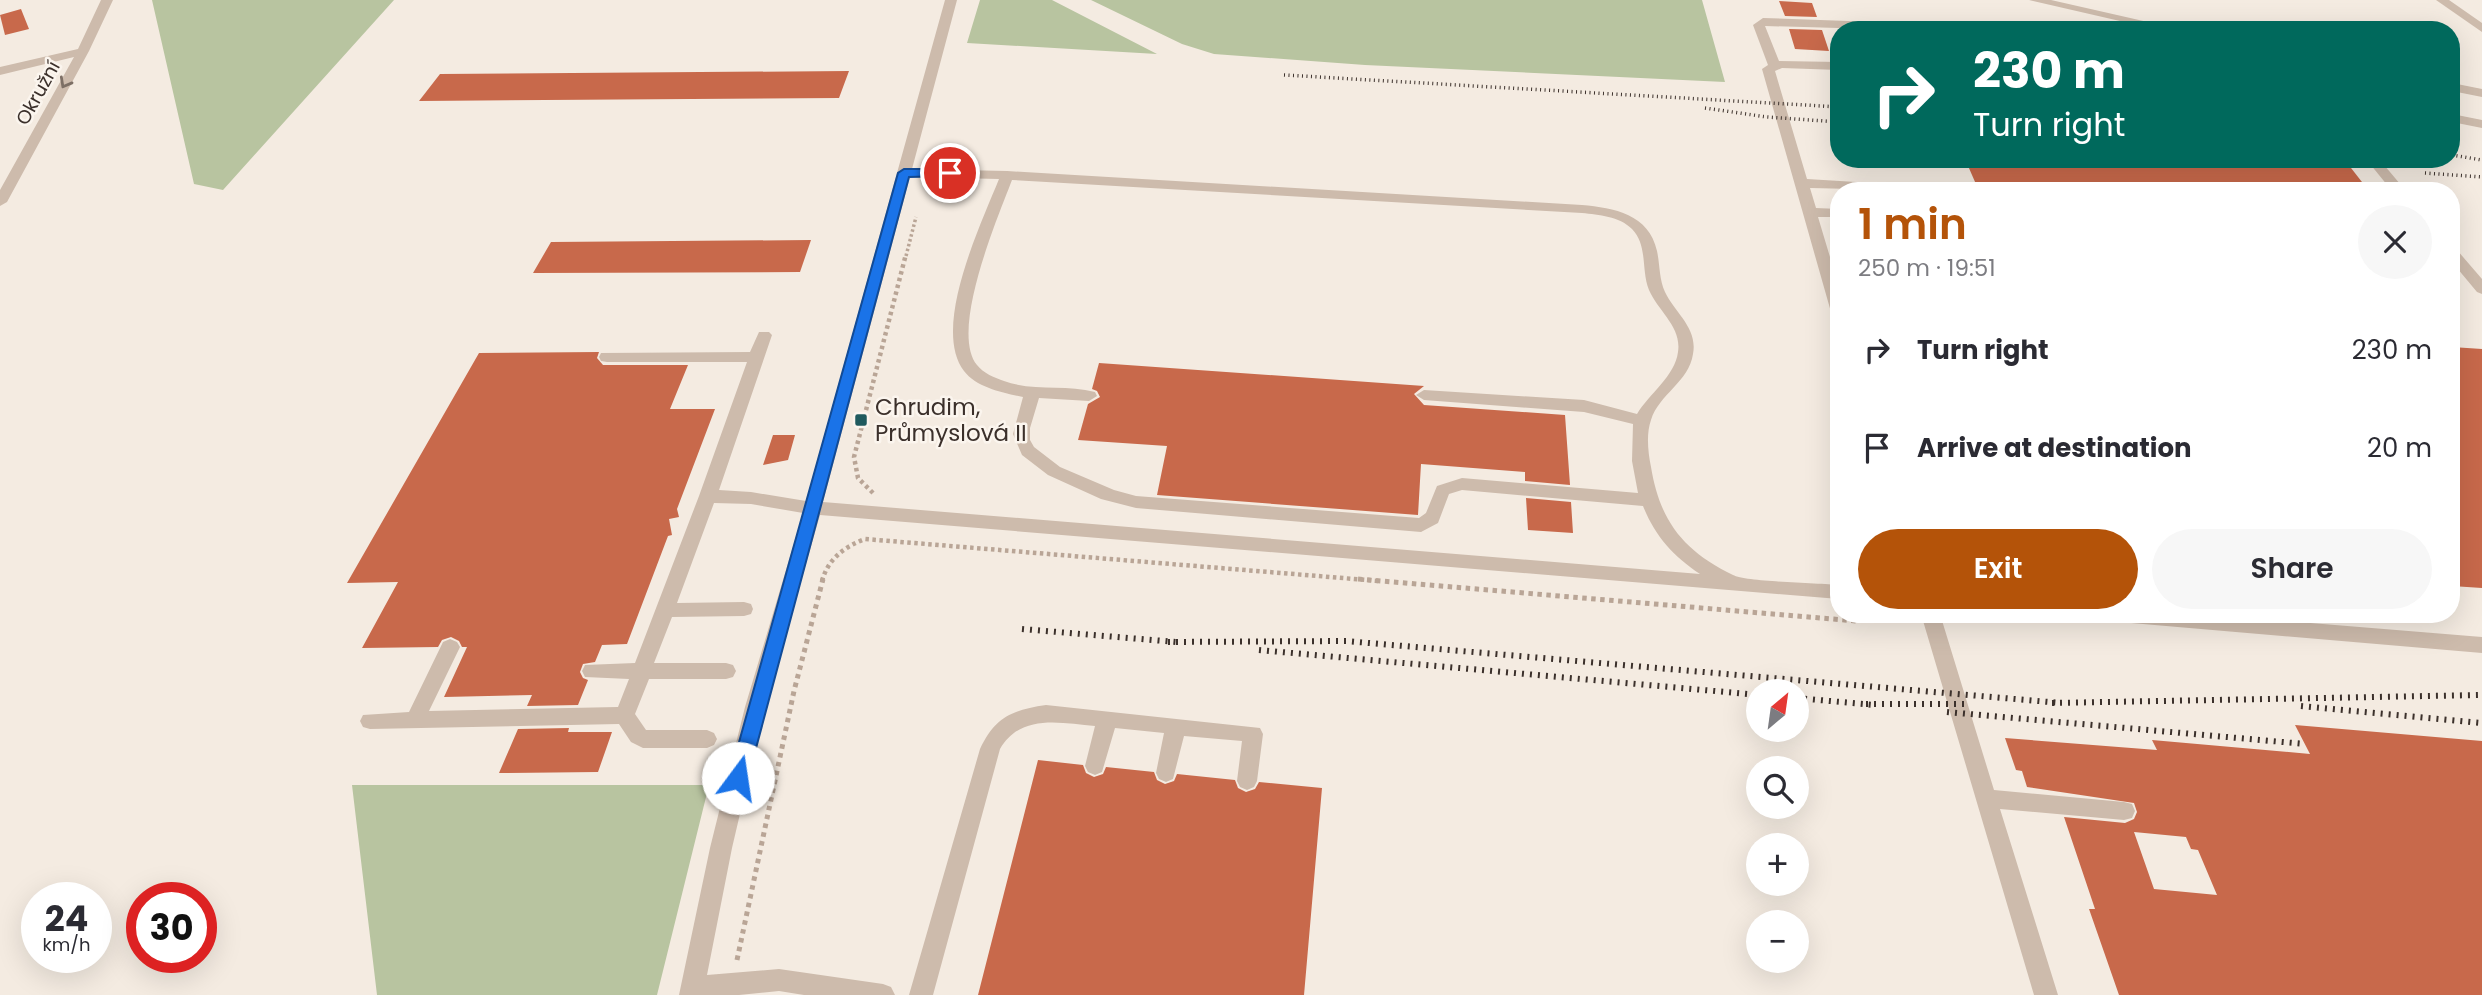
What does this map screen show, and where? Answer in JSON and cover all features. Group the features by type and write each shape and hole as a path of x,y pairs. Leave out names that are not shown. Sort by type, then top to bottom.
{"street":[{"name":"Okružní","path":"0,202 83,51 107,0"},
{"path":"883,995 779,980 732,983 692,992 721,848 755,707 813,509 951,0"},
{"path":"2035,0 2134,21"},
{"path":"2442,0 2482,28"},
{"path":"1774,64 1759,25 1763,21 1830,24"},
{"path":"0,71 83,51"},
{"path":"1830,66 1774,64 1768,69 1830,282"},
{"path":"2460,89 2482,93"},
{"path":"2460,120 2482,124"},
{"path":"2380,168 2391,182"},
{"path":"904,173 1007,175 1582,209 1630,220 1647,238 1657,290 1686,340 1680,370 1654,401 1643,421 1641,453 1647,500 1662,530 1676,547 1698,564 1735,583"},
{"path":"1007,175 971,273 959,341 961,355 971,369 993,382 1033,392 1089,396"},
{"path":"1800,183 1830,185"},
{"path":"1809,212 1830,213"},
{"path":"2460,262 2481,287"},
{"path":"625,715 708,496 764,335"},
{"path":"607,357 756,357"},
{"path":"1033,392 1021,430 1025,449 1041,463 1096,491 1136,502 1421,525 1432,521 1443,490 1461,484 1647,500"},
{"path":"1424,395 1575,405 1643,421"},
{"path":"708,496 751,498 813,509 1830,591"},
{"path":"665,610 744,609"},
{"path":"1933,623 2046,995"},
{"path":"2217,623 2482,645"},
{"path":"2320,623 2326,632"},
{"path":"415,720 450,647"},
{"path":"592,671 726,671"},
{"path":"921,995 996,734 1007,723 1025,716 1046,713 1253,734 1247,781"},
{"path":"370,721 625,715"},
{"path":"625,715 638,736 643,739 707,739"},
{"path":"1095,766 1107,720"},
{"path":"1166,773 1176,726"},
{"path":"1987,799 2124,811"}],"path":[{"path":"877,494 864,487 854,474 854,457 916,213"},
{"path":"732,983 794,691 824,575 838,554 857,541 878,539 1830,619"}],"green space":[{"path":"152,0 394,0 223,190 194,184"},
{"path":"980,0 1052,0 1157,54 967,43"},
{"path":"1091,0 1702,0 1725,82 1365,65 1214,54 1182,44"},
{"path":"352,785 709,785 657,995 377,995"}],"building":[{"path":"1779,1 1812,3 1817,17 1785,16"},
{"path":"21,9 29,29 5,35 0,15"},
{"path":"1789,29 1822,30 1829,51 1795,49"},
{"path":"849,71 839,98 419,101 440,74"},
{"path":"1969,168 2351,168 2362,182 1975,182"},
{"path":"811,240 800,272 533,273 551,242"},
{"path":"2460,348 2482,349 2482,588 2460,587"},
{"path":"599,352 597,358 603,365 688,365 670,409 715,409 677,509 679,517 669,519 672,535 668,536 627,644 602,645 595,662 583,664 580,672 583,678 588,680 578,705 527,706 532,695 444,697 467,647 462,647 459,641 451,637 442,640 438,647 362,648 398,582 347,583 479,353"},
{"path":"1099,363 1424,386 1414,394 1424,405 1565,415 1570,485 1525,481 1525,472 1421,464 1418,515 1157,495 1167,446 1078,440 1088,404 1100,397 1097,391 1092,389"},
{"path":"773,435 795,435 788,460 763,465"},
{"path":"1526,498 1571,502 1573,533 1528,530"},
{"path":"2295,725 2482,741 2482,995 2119,995 2089,909 2095,909 2064,817 2125,823 2134,819 2137,812 2134,803 2027,787 2022,771 2016,770 2005,738 2157,750 2152,740 2310,754","holes":["2134,832 2186,837 2191,849 2198,850 2217,895 2154,889"]},
{"path":"569,728 568,732 612,732 598,772 499,773 518,729"},
{"path":"1038,760 1083,765 1086,773 1094,777 1103,774 1106,767 1154,772 1157,780 1165,784 1174,781 1177,774 1235,780 1238,788 1246,792 1255,789 1259,782 1322,788 1304,995 978,995"}],"railway":[{"path":"1284,75 1830,106"},
{"path":"1705,108 1767,117 1830,121"},
{"path":"2460,156 2482,160"},
{"path":"2425,173 2482,177"},
{"path":"1022,629 1176,642"},
{"path":"1176,642 1346,641 2059,703"},
{"path":"1168,642 1176,642"},
{"path":"1259,650 1746,694"},
{"path":"2059,703 2482,695"},
{"path":"1810,699 1874,705"},
{"path":"2052,703 2059,703"},
{"path":"1866,704 1964,704"},
{"path":"2301,706 2482,723"},
{"path":"1947,712 2305,744"}],"place":[{"name":"Chrudim, Průmyslová II","path":"861,420"}],"route":[{"path":"738,778 755,707 813,509 904,173 950,173"}]}
